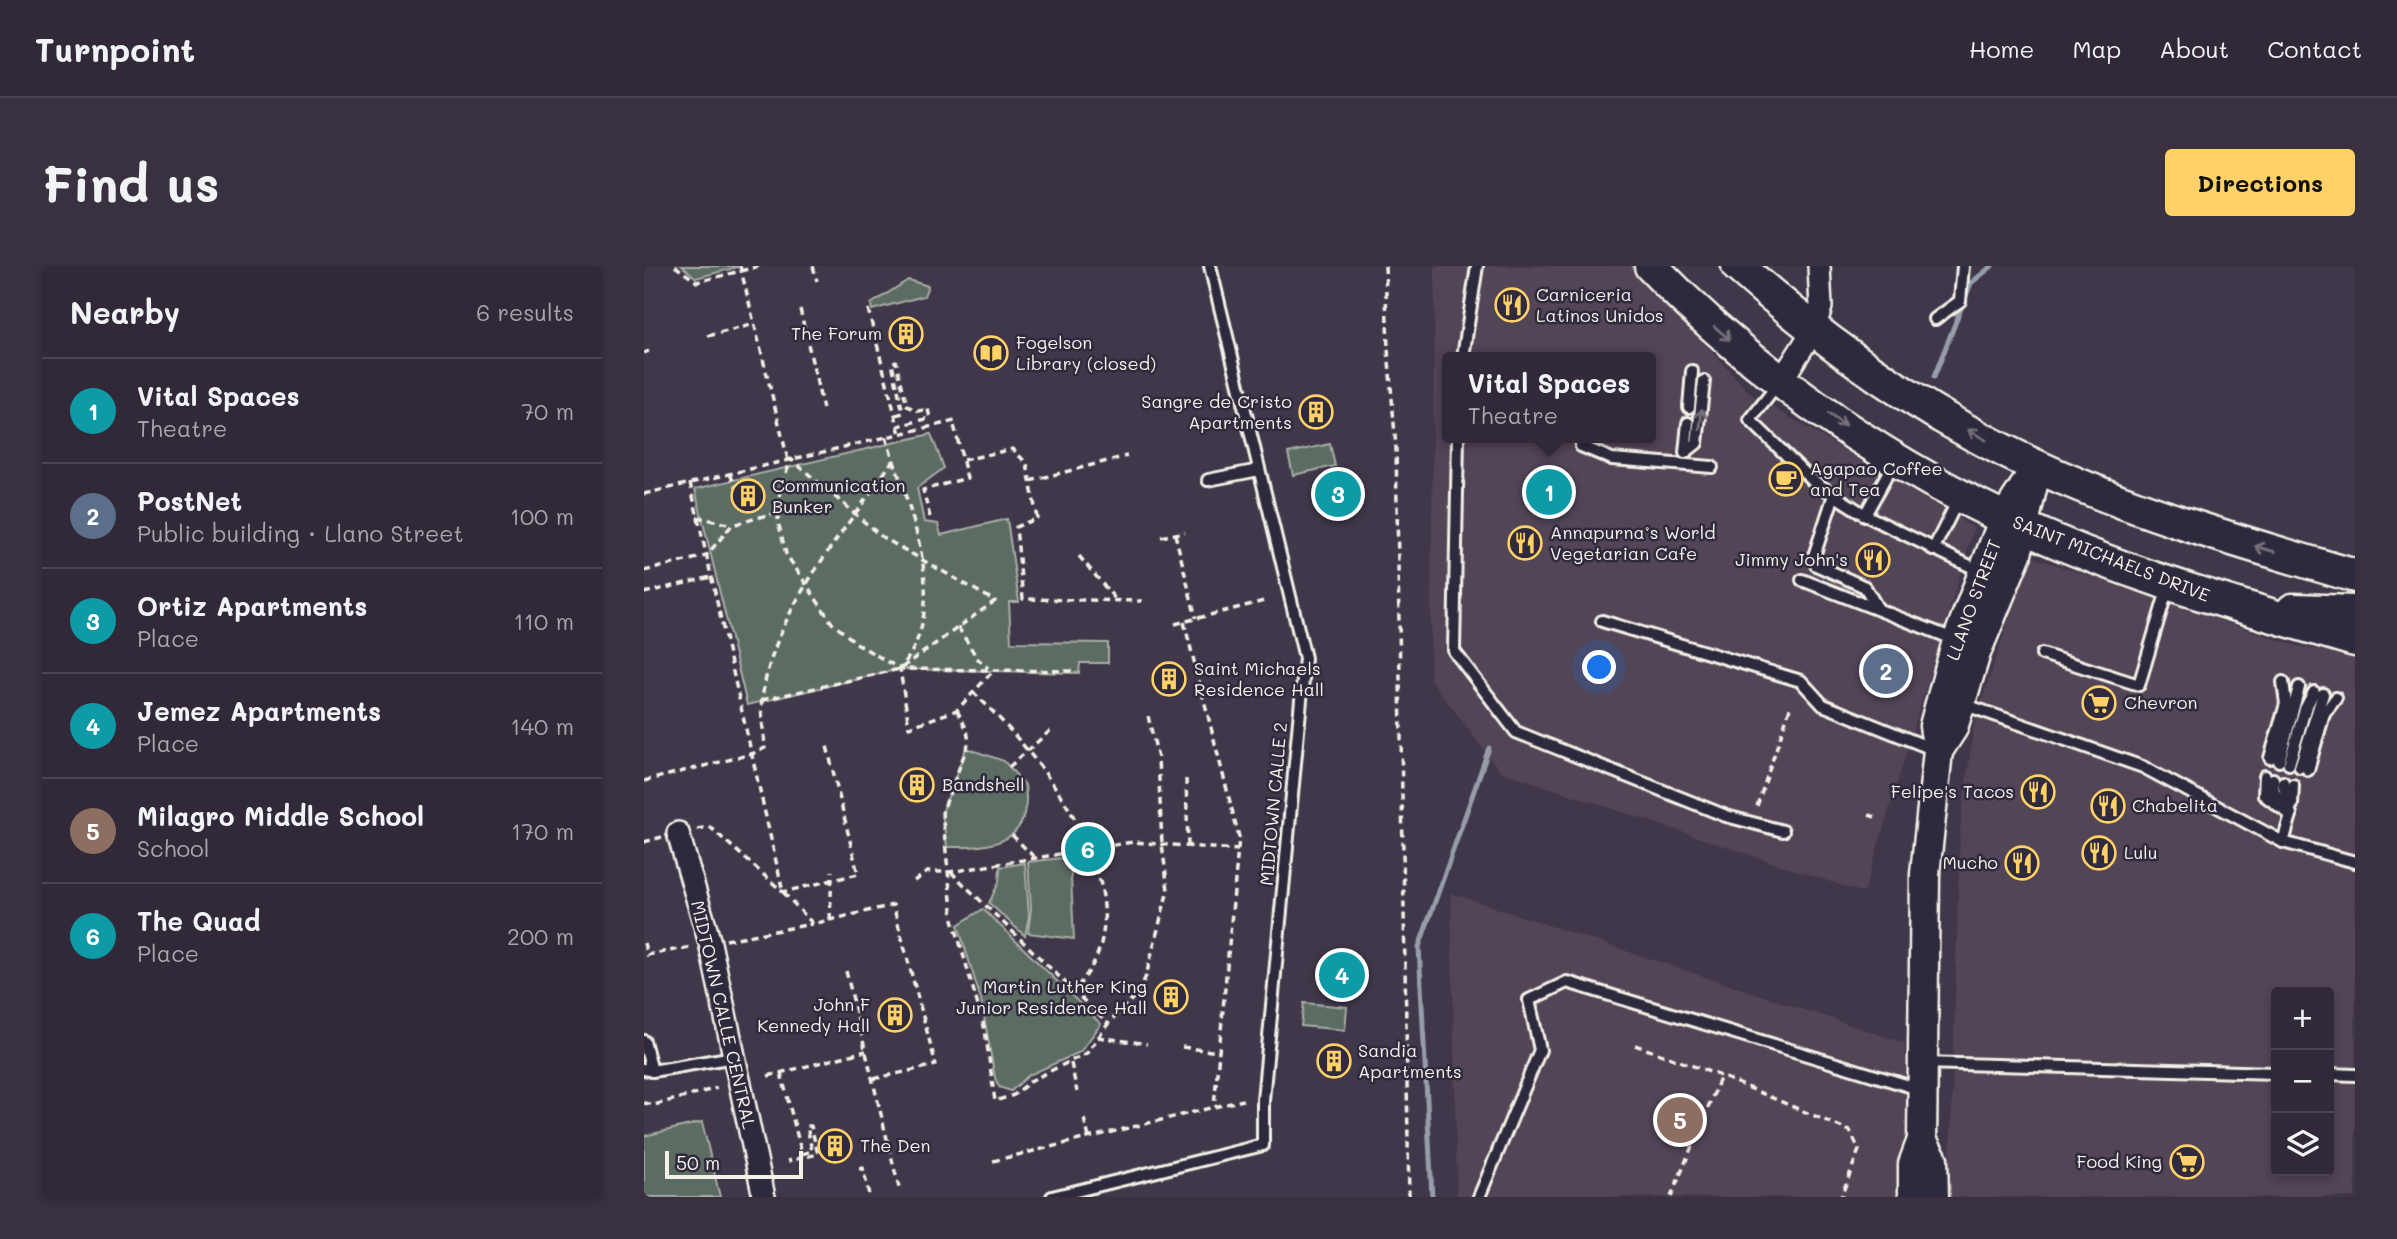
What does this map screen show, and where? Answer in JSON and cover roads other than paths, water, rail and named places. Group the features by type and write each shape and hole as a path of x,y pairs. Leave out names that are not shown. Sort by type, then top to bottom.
{"main road":[{"name":"SAINT MICHAELS DRIVE","path":"1651,266 1722,334 1781,381 1896,459 1960,495 2014,523 2169,584 2355,640"},
{"path":"1738,266 1814,329 1888,382 2037,467 2160,516 2347,569"},
{"path":"2250,609 2355,612"}],"street":[{"path":"1781,381 1814,329 1821,307 1819,266"},
{"name":"LLANO STREET","path":"1913,1197 1913,1164 1922,1140 1925,874 1938,751 1934,726 1957,640 1984,573 2014,523 2037,467"},
{"name":"LLANO STREET","path":"1938,751 1953,728 1976,653 2017,554 2014,523"},
{"name":"MIDTOWN CALLE CENTRAL","path":"678,833 710,943 764,1197"},
{"name":"LLANO STREET","path":"1922,1140 1934,1159 1934,1197"}],"lane":[{"name":"MIDTOWN CALLE 2","path":"1052,1197 1263,1145 1263,1100 1305,658 1210,266"},
{"path":"1464,352 1478,266"},
{"path":"1935,319 1960,301 1963,266"},
{"path":"1689,407 1692,371"},
{"path":"1678,464 1697,443 1704,381"},
{"path":"1781,381 1750,420 1812,480 1865,515 1933,551 1984,573"},
{"path":"1687,451 1688,423"},
{"path":"1458,443 1454,651 1516,732 1726,816 1783,831"},
{"path":"1581,446 1612,460 1712,467"},
{"path":"1865,515 1896,459"},
{"path":"1208,480 1259,470"},
{"path":"1834,495 1813,559 1816,565 1865,587 1878,609"},
{"path":"1933,551 1960,495"},
{"path":"1802,580 1957,640"},
{"path":"2042,654 2139,685 2169,584"},
{"path":"1602,621 1801,681 1824,705 1938,751"},
{"path":"2283,682 2289,764"},
{"path":"2289,764 2299,687"},
{"path":"2289,764 2305,709 2318,693"},
{"path":"2289,764 2336,698"},
{"path":"1960,703 2143,767 2283,842 2355,862"},
{"path":"2283,782 2291,815 2283,842"},
{"path":"2283,782 2264,795 2291,815"},
{"path":"2283,782 2291,815"},
{"path":"1479,1197 1540,1051 1529,1000 1567,982 1924,1077 2271,1073"},
{"path":"644,1041 648,1070 734,1057"},
{"path":"2334,1074 2355,1075"}],"waterway":[{"path":"1934,377 1971,283 1992,266"},
{"path":"1432,1197 1419,947 1489,748"}],"place":[{"name":"Carniceria Latinos Unidos","path":"1512,305"},
{"name":"The Forum","path":"906,334"},
{"name":"Fogelson Library (closed)","path":"991,353"},
{"name":"Sangre de Cristo Apartments","path":"1316,412"},
{"name":"Agapao Coffee and Tea","path":"1786,479"},
{"name":"Vital Spaces","path":"1549,492"},
{"name":"Ortiz Apartments","path":"1338,494"},
{"name":"Communication Bunker","path":"748,496"},
{"name":"Annapurna’s World Vegetarian Cafe","path":"1525,543"},
{"name":"Jimmy John's","path":"1873,560"},
{"name":"PostNet","path":"1886,671"},
{"name":"Saint Michaels Residence Hall","path":"1169,679"},
{"name":"Chevron","path":"2099,703"},
{"name":"Bandshell","path":"917,785"},
{"name":"Felipe's Tacos","path":"2038,792"},
{"name":"Chabelita","path":"2108,806"},
{"name":"The Quad","path":"1088,849"},
{"name":"Lulu","path":"2099,853"},
{"name":"Mucho","path":"2022,863"},
{"name":"Jemez Apartments","path":"1342,975"},
{"name":"Martin Luther King Junior Residence Hall","path":"1171,997"},
{"name":"John F Kennedy Hall","path":"895,1015"},
{"name":"Sandia Apartments","path":"1334,1061"},
{"name":"Milagro Middle School","path":"1680,1120"},
{"name":"The Den","path":"835,1146"},
{"name":"Food King","path":"2187,1162"}]}
